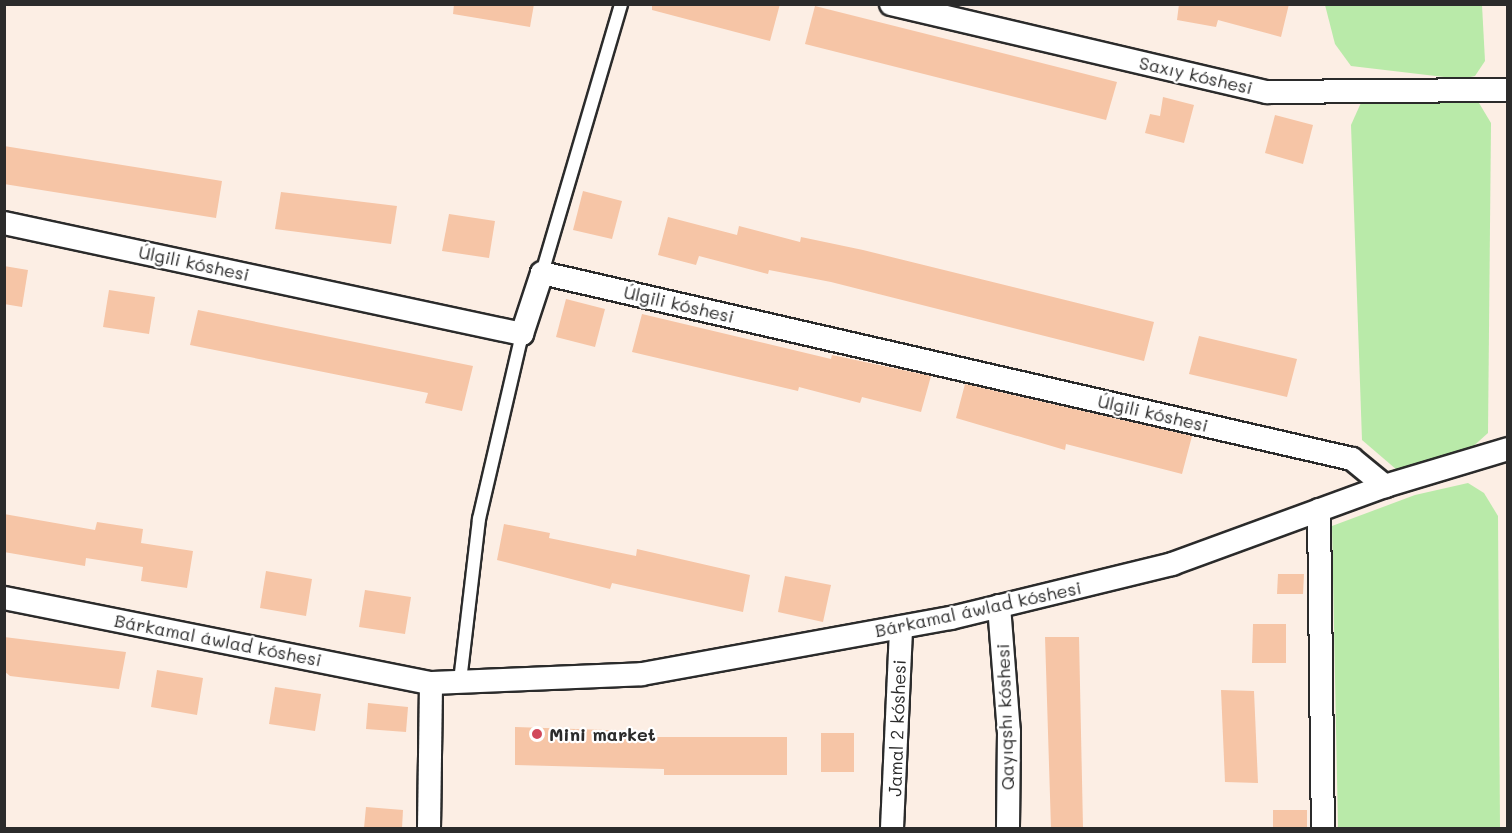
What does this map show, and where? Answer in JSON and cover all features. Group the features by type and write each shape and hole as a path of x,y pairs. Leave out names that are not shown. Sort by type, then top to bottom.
{"street":[{"name":"Saxıy kóshesi","path":"891,4 1268,92 1508,90"},
{"name":"Úlgili kóshesi","path":"4,223 522,334"},
{"path":"522,334 542,273"},
{"name":"Úlgili kóshesi","path":"542,273 1352,459 1385,486"},
{"name":"Bárkamal áwlad kóshesi","path":"4,598 431,683 642,674 901,627 1172,564 1385,486 1508,449"},
{"path":"1319,510 1323,828"},
{"name":"Qayıqshı kóshesi","path":"999,606 1010,732 1008,828"},
{"name":"Jamal 2 kóshesi","path":"892,828 901,627"},
{"path":"429,828 431,683"}],"lane":[{"path":"542,273 621,4"},
{"path":"460,681 479,519 522,334"}],"green space":[{"path":"1325,5 1482,5 1485,61 1475,76 1461,79 1351,66 1335,44"},
{"path":"1364,96 1476,98 1491,123 1488,433 1469,450 1397,470 1362,440 1351,125"},
{"path":"1468,483 1484,493 1498,516 1500,828 1338,828 1332,526 1415,495"}],"building":[{"path":"454,4 534,4 530,27 453,14"},
{"path":"652,4 780,4 770,41 652,10"},
{"path":"1179,4 1289,4 1281,37 1218,20 1216,27 1177,20"},
{"path":"815,6 1117,82 1106,120 805,44"},
{"path":"1163,97 1194,105 1184,143 1145,133 1150,114 1160,116"},
{"path":"1275,115 1313,125 1303,164 1265,153"},
{"path":"4,146 222,181 216,218 4,184"},
{"path":"583,191 622,201 612,239 573,230"},
{"path":"281,192 397,206 391,244 275,229"},
{"path":"449,214 495,221 489,258 442,251"},
{"path":"668,217 737,235 739,226 800,242 801,237 863,250 1154,322 1144,361 831,282 769,270 768,274 699,256 696,265 658,255"},
{"path":"4,266 28,270 22,307 4,304"},
{"path":"109,290 155,297 149,334 103,327"},
{"path":"566,299 605,309 595,347 556,337"},
{"path":"198,310 473,366 462,411 425,403 428,393 190,345"},
{"path":"642,314 831,359 832,355 931,376 921,412 862,397 860,403 799,387 798,391 632,352"},
{"path":"1199,336 1297,359 1287,397 1189,374"},
{"path":"965,384 1192,436 1182,474 1066,444 1065,450 956,418"},
{"path":"4,514 95,530 97,522 143,529 141,543 193,551 187,588 141,581 143,567 86,558 85,566 4,552"},
{"path":"504,524 550,533 549,538 636,556 637,549 750,575 743,612 612,583 610,589 497,560"},
{"path":"266,571 312,579 306,616 260,608"},
{"path":"1278,574 1304,574 1303,594 1277,594"},
{"path":"785,576 831,585 823,622 778,612"},
{"path":"365,590 411,597 405,634 359,627"},
{"path":"1253,624 1286,624 1286,663 1252,663"},
{"path":"4,637 126,652 119,689 10,676 4,671"},
{"path":"1045,637 1079,637 1083,828 1051,828"},
{"path":"157,670 203,678 197,715 151,707"},
{"path":"275,687 321,694 315,731 269,724"},
{"path":"1221,690 1254,691 1258,783 1225,782"},
{"path":"368,703 408,707 406,732 366,729"},
{"path":"515,727 636,731 636,737 787,737 787,775 664,775 664,769 515,765"},
{"path":"821,733 854,733 854,772 821,772"},
{"path":"366,807 403,810 402,828 364,828"},
{"path":"1273,810 1307,810 1307,828 1273,828"}],"place":[{"name":"Mini market","path":"537,734"}]}
